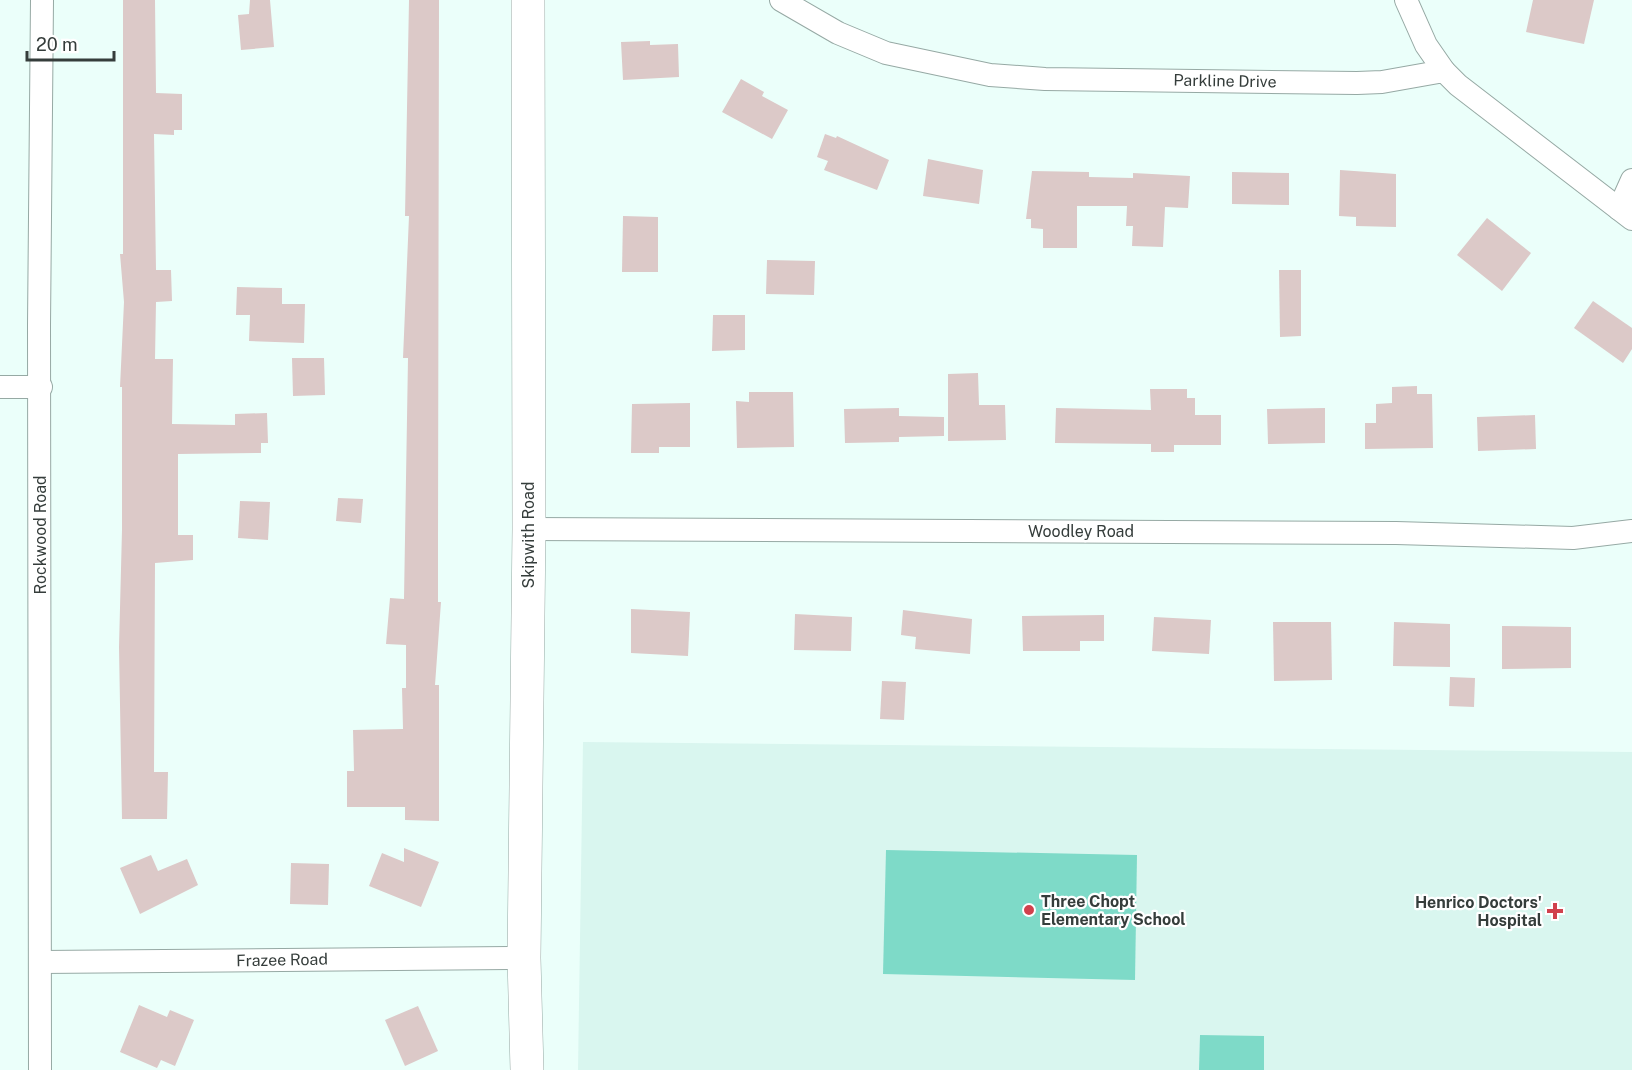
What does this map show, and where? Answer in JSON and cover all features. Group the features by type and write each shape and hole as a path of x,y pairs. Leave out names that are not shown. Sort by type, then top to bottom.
{"main road":[{"name":"Skipwith Road","path":"527,1070 524,958 529,529 528,0"}],"street":[{"name":"Rockwood Road","path":"40,1070 41,387 39,325 42,0"},
{"name":"Parkline Drive","path":"781,0 838,33 886,53 990,75 1045,79 1357,83 1382,82 1444,71"},
{"path":"1406,0 1426,45 1444,71 1458,85 1626,214 1632,180"},
{"path":"0,387 41,387"},
{"name":"Woodley Road","path":"529,529 1372,533 1573,538 1632,531"},
{"name":"Frazee Road","path":"41,962 524,958"}],"shaded area":[{"name":"Three Chopt Elementary School","path":"583,742 1632,752 1632,1070 578,1070"}],"green space":[{"path":"886,850 1137,855 1135,980 883,974"},
{"path":"1200,1035 1264,1036 1264,1070 1199,1070"}],"building":[{"path":"123,0 155,0 156,93 182,94 182,130 174,130 174,135 154,134 156,270 171,270 172,301 156,302 155,359 173,359 172,424 235,425 235,414 267,413 268,443 261,443 261,453 178,454 178,535 193,535 193,560 155,563 154,772 168,772 167,819 122,819 119,647 122,530 122,387 120,387 124,302 120,254 123,254"},
{"path":"250,0 270,0 274,47 241,50 238,15 249,14"},
{"path":"409,0 439,0 438,602 441,602 435,685 439,685 439,821 405,820 405,807 347,807 347,771 354,771 353,730 403,729 402,688 406,688 406,645 386,644 390,598 404,599 408,358 403,358 409,216 405,216"},
{"path":"1533,0 1594,0 1584,44 1526,32"},
{"path":"650,41 650,45 678,44 679,77 623,80 621,42"},
{"path":"741,79 764,92 762,96 788,110 772,139 722,112"},
{"path":"825,134 836,138 837,136 889,160 877,190 824,170 828,161 817,157"},
{"path":"928,159 983,170 979,204 923,196"},
{"path":"1340,170 1396,174 1396,227 1356,226 1356,217 1339,216"},
{"path":"1032,171 1089,172 1089,177 1133,178 1133,173 1190,176 1188,208 1165,207 1163,247 1132,246 1133,226 1126,226 1127,206 1077,206 1077,248 1043,248 1043,229 1031,228 1031,219 1026,219"},
{"path":"1232,172 1289,173 1289,205 1232,204"},
{"path":"623,216 658,217 658,272 622,272"},
{"path":"1487,218 1531,253 1502,291 1457,255"},
{"path":"767,260 815,261 814,295 766,294"},
{"path":"1279,270 1301,270 1301,336 1280,337"},
{"path":"237,287 282,288 282,304 305,304 304,343 249,341 250,315 236,315"},
{"path":"1593,301 1632,328 1632,349 1623,363 1574,328"},
{"path":"713,315 745,315 745,350 712,351"},
{"path":"292,358 324,358 325,395 293,396"},
{"path":"978,373 979,405 1005,405 1006,440 948,441 948,374"},
{"path":"1417,386 1417,394 1432,394 1433,448 1365,449 1365,423 1376,423 1376,404 1392,403 1392,387"},
{"path":"1150,389 1187,389 1187,398 1195,398 1195,415 1221,415 1221,445 1174,445 1174,452 1151,452 1151,444 1055,443 1056,408 1151,410"},
{"path":"749,392 793,392 794,447 737,448 736,401 749,402"},
{"path":"690,403 690,447 659,447 659,453 631,453 632,404"},
{"path":"899,408 899,416 944,417 944,436 899,437 899,442 845,443 844,409"},
{"path":"1325,408 1325,443 1268,444 1267,409"},
{"path":"1535,415 1536,449 1478,451 1477,417"},
{"path":"338,498 363,499 361,523 336,521"},
{"path":"240,501 270,502 268,540 238,538"},
{"path":"631,609 690,612 688,656 631,653"},
{"path":"903,610 972,619 970,654 915,649 916,637 901,635"},
{"path":"795,614 852,617 851,651 794,650"},
{"path":"1104,615 1104,641 1080,641 1080,651 1023,651 1022,616"},
{"path":"1154,617 1211,620 1209,654 1152,651"},
{"path":"1273,622 1331,622 1332,680 1274,681"},
{"path":"1394,622 1450,624 1450,667 1393,666"},
{"path":"1502,626 1571,627 1571,668 1502,669"},
{"path":"1450,677 1475,678 1474,707 1449,706"},
{"path":"882,681 906,682 904,720 880,719"},
{"path":"404,848 439,862 421,907 369,886 382,853 404,862"},
{"path":"151,855 158,871 187,859 198,885 140,914 120,868"},
{"path":"291,863 329,864 328,905 290,904"},
{"path":"139,1005 167,1017 170,1010 194,1020 175,1066 161,1060 157,1068 120,1052"},
{"path":"418,1006 438,1051 405,1066 385,1020"}],"place":[{"name":"Three Chopt Elementary School","path":"1029,910"},
{"name":"Henrico Doctors' Hospital","path":"1555,911"}]}
